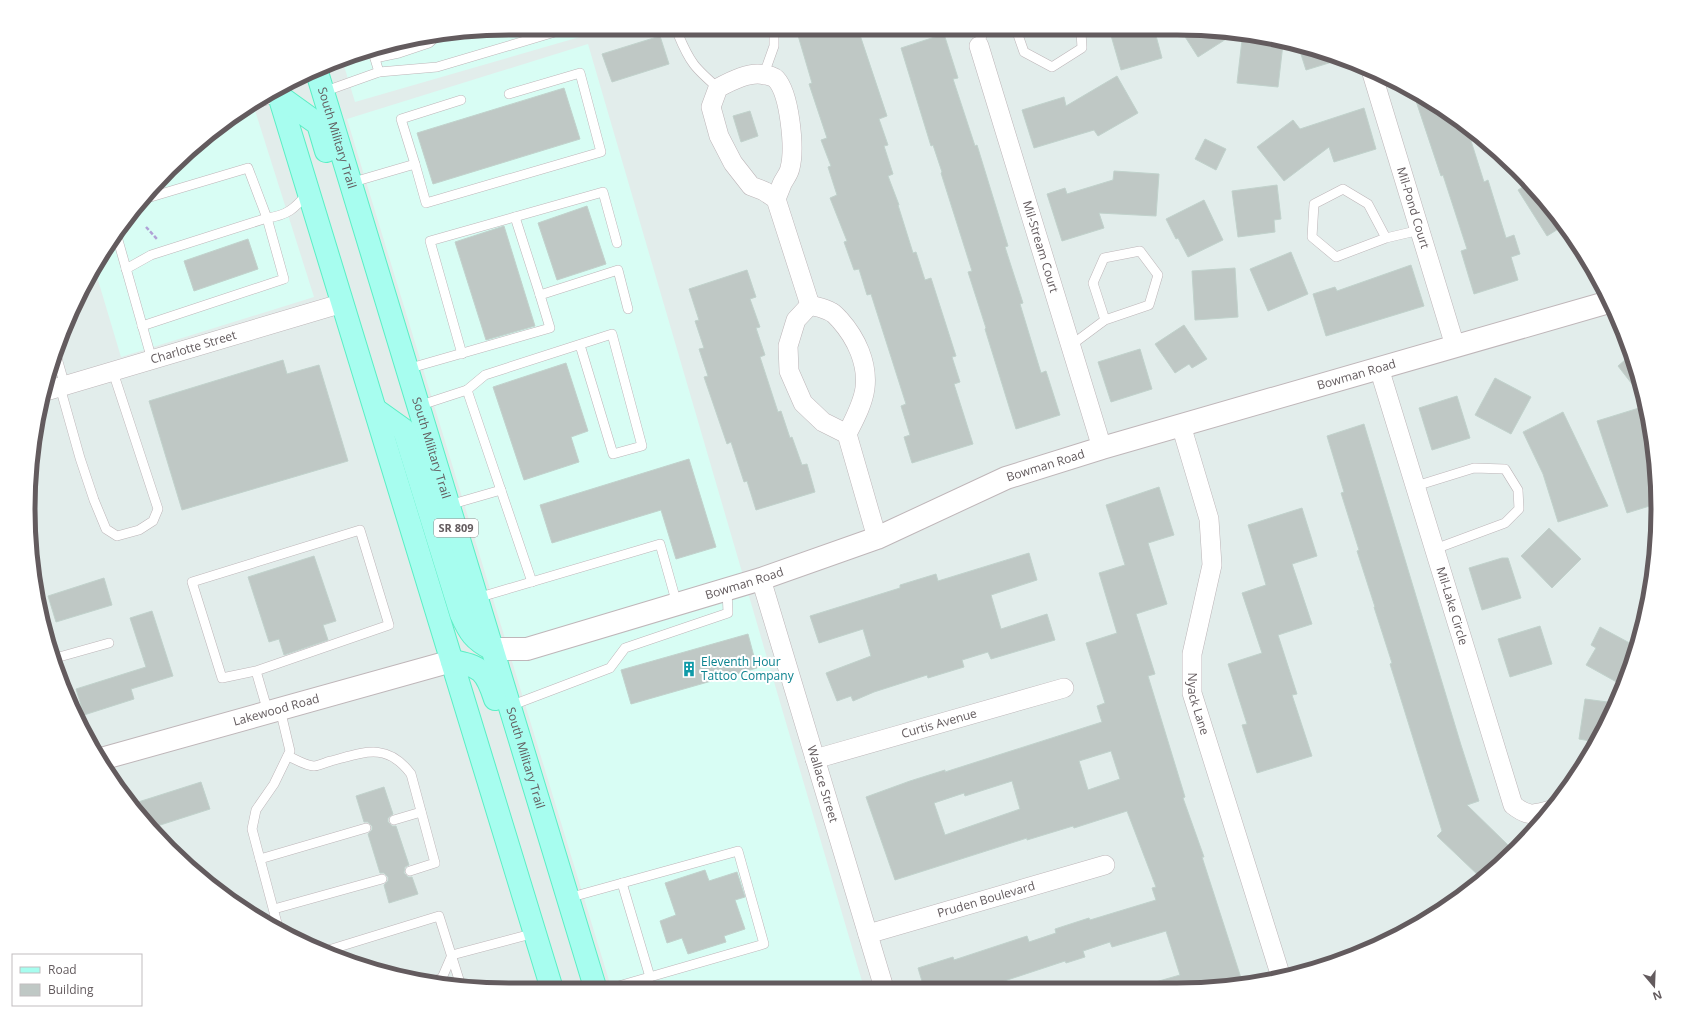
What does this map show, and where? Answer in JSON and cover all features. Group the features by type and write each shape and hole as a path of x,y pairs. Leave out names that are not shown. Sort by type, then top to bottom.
{"main road":[{"name":"South Military Trail","path":"318,76 594,983"},
{"path":"279,95 535,933 542,983"},
{"path":"280,95 318,124 390,358 407,369"},
{"path":"376,410 404,430 461,614 470,633 483,644 492,649"},
{"path":"452,660 469,664 485,674 489,680 544,849 561,873"}],"street":[{"name":"Mil-Stream Court","path":"981,39 1070,346 1102,448"},
{"path":"776,199 764,191 751,186 733,163 719,136 711,107 718,88 731,81 750,75 764,74 776,79 783,92 790,115 792,145 790,169 781,185 776,199 810,305"},
{"name":"Mil-Pond Court","path":"1373,78 1455,346"},
{"name":"Charlotte Street","path":"53,389 343,303"},
{"name":"Bowman Road","path":"492,649 527,649 727,590 877,538 1006,478 1102,448 1604,303"},
{"path":"810,305 796,320 788,346 789,371 803,402 823,422 847,434"},
{"path":"810,305 832,312 855,340 862,360 865,374 865,388 858,411 847,434 877,538"},
{"name":"Mil-Lake Circle","path":"1380,368 1514,805 1524,813 1540,813"},
{"name":"Nyack Lane","path":"1181,425 1209,519 1212,565 1192,654 1192,693 1279,972"},
{"name":"Wallace Street","path":"761,579 883,983"},
{"name":"Lakewood Road","path":"106,758 452,660"},
{"name":"Curtis Avenue","path":"815,759 1064,688"},
{"name":"Pruden Boulevard","path":"868,934 1105,865"}],"lane":[{"path":"323,92 379,72 437,67 545,35"},
{"path":"678,35 687,56 696,68 718,88"},
{"path":"764,74 774,46 774,35"},
{"path":"1019,35 1024,52 1052,67 1082,48 1081,35"},
{"path":"377,54 399,53 430,42"},
{"path":"373,55 379,72"},
{"path":"461,100 401,118 426,203 601,152 580,73 509,94"},
{"path":"350,183 415,164"},
{"path":"142,326 284,279 267,218 248,168 153,196"},
{"path":"1386,238 1368,204 1343,189 1314,204 1312,237 1336,256 1386,238 1420,230"},
{"path":"126,270 151,255 267,218 283,216 295,208 309,192"},
{"path":"462,354 430,241 603,192 618,243"},
{"path":"407,369 550,328 516,217"},
{"path":"118,241 152,360"},
{"path":"1070,346 1105,320 1149,305 1158,275 1140,251 1104,258 1093,282 1105,320"},
{"path":"540,295 618,270 628,309"},
{"path":"418,406 468,390 485,375 612,334 642,446 613,454 580,345"},
{"path":"54,378 53,389 70,422 94,500 106,529 118,536 139,530 154,521 158,509 112,372"},
{"path":"468,390 532,582"},
{"path":"1416,486 1474,468 1505,469 1518,490 1519,509 1505,523 1435,549"},
{"path":"448,505 501,490"},
{"path":"360,530 389,625 256,671 222,678 192,582 360,530"},
{"path":"477,598 660,544 677,604"},
{"path":"510,706 610,668 625,648 728,613 727,590"},
{"path":"59,657 109,643"},
{"path":"256,671 290,751 274,784 256,810 252,829 277,922"},
{"path":"288,756 313,766 375,751 391,755 403,763 411,774 435,863 410,870"},
{"path":"394,820 421,812"},
{"path":"260,859 366,828"},
{"path":"568,898 738,851 764,944 629,983"},
{"path":"274,909 382,879"},
{"path":"622,883 650,977"},
{"path":"333,949 439,916 459,980"},
{"path":"452,955 535,933"},
{"path":"442,978 452,955"}],"shaded area":[{"path":"587,35 355,102 344,65 386,51 447,39 478,36"},
{"path":"588,44 863,983 610,983 347,119"},
{"path":"255,110 314,297 121,357 97,276 133,220 153,196 196,153 220,133"}],"building":[{"path":"798,35 860,35 887,116 879,119 888,145 884,146 893,174 888,176 899,205 913,253 916,252 925,280 931,278 956,356 952,357 960,382 954,384 973,444 912,463 904,437 910,435 901,406 906,404 871,294 867,295 859,269 854,270 844,242 847,241 830,198 837,195 828,167 831,166 821,140 827,138 809,84 812,83"},
{"path":"944,35 958,78 953,79 975,146 977,145 1008,246 1005,247 1023,303 1020,304 1041,373 1046,371 1060,415 1016,429 968,272 972,271 941,173 942,172 933,145 931,146 901,48"},
{"path":"1111,35 1156,35 1162,58 1121,70"},
{"path":"1184,35 1228,38 1198,57"},
{"path":"660,36 669,64 612,82 602,54"},
{"path":"1242,40 1283,47 1278,87 1237,83"},
{"path":"1300,51 1333,62 1306,70"},
{"path":"1117,76 1138,113 1098,136 1094,130 1034,148 1022,110 1064,97 1066,106"},
{"path":"564,88 580,139 433,184 417,133"},
{"path":"1416,100 1469,136 1484,182 1488,180 1506,238 1514,235 1520,254 1511,257 1518,280 1474,294 1461,251 1467,249 1443,175 1441,176"},
{"path":"1364,108 1376,149 1334,162 1329,147 1284,181 1257,147 1293,120 1300,129"},
{"path":"750,111 758,136 741,142 733,116"},
{"path":"1205,139 1226,149 1216,170 1195,159"},
{"path":"1114,171 1159,174 1156,216 1099,213 1104,228 1062,241 1047,194 1065,188 1067,194 1113,180"},
{"path":"1277,185 1281,219 1274,220 1275,232 1238,237 1232,191"},
{"path":"1524,186 1559,229 1547,236 1518,190"},
{"path":"1204,200 1223,240 1188,257 1178,238 1176,239 1166,219"},
{"path":"587,206 606,264 557,280 538,223"},
{"path":"504,226 535,326 486,340 455,242"},
{"path":"248,239 258,269 194,291 184,261"},
{"path":"1291,252 1308,294 1268,311 1250,269"},
{"path":"1411,265 1424,306 1326,336 1313,294 1335,287 1337,291"},
{"path":"1235,268 1238,317 1195,320 1192,271"},
{"path":"747,270 756,297 750,299 760,327 756,328 765,355 760,357 778,412 781,411 790,438 792,437 802,465 807,464 815,492 756,510 747,481 744,482 731,442 727,444 704,377 708,376 699,349 704,348 695,321 699,320 689,289"},
{"path":"1184,325 1207,359 1192,368 1189,364 1175,373 1155,344"},
{"path":"1140,349 1152,389 1111,402 1098,362"},
{"path":"1627,359 1636,389 1618,366"},
{"path":"283,360 287,374 319,365 348,461 182,510 149,401"},
{"path":"566,363 588,431 571,437 579,462 524,480 493,387"},
{"path":"1495,378 1531,397 1511,434 1475,415"},
{"path":"1457,396 1470,438 1432,450 1419,408"},
{"path":"1639,408 1647,447 1651,506 1627,513 1597,421"},
{"path":"1563,412 1608,506 1558,522 1543,474 1523,432"},
{"path":"1364,424 1479,801 1467,805 1509,846 1478,875 1437,836 1442,831 1390,664 1392,663 1357,551 1359,550 1341,493 1344,492 1327,436"},
{"path":"689,459 716,547 676,559 661,510 552,543 540,505"},
{"path":"1159,487 1174,535 1148,543 1167,604 1136,614 1155,674 1148,676 1185,797 1183,798 1204,857 1202,857 1241,978 1208,982 1152,983 1180,975 1166,931 1112,947 1110,942 1083,951 1085,957 1066,963 1065,961 998,983 922,983 918,968 953,957 954,960 1027,936 1029,942 1056,933 1055,929 1156,900 1152,888 1156,887 1127,811 1074,828 1073,826 1027,840 1027,838 895,880 866,797 910,781 945,770 945,772 1102,722 1097,706 1105,703 1086,643 1117,633 1099,573 1125,565 1106,505","holes":["1111,751 1120,779 1088,790 1079,761","1012,781 1020,809 945,835 934,803 964,793 965,796"]},
{"path":"1302,508 1317,556 1292,564 1312,624 1278,635 1297,694 1292,695 1312,756 1257,773 1242,725 1247,724 1228,664 1262,653 1242,593 1266,585 1248,525"},
{"path":"1549,528 1581,559 1552,588 1521,556"},
{"path":"1029,553 1037,580 991,595 1001,629 1047,614 1055,640 991,659 988,652 962,660 964,667 928,678 927,675 874,692 853,701 851,696 837,701 826,673 871,656 863,629 819,643 810,616 900,588 900,585 936,574 938,581"},
{"path":"314,556 336,621 323,625 328,640 284,655 279,639 269,642 248,577"},
{"path":"1502,558 1508,558 1521,598 1482,610 1469,568"},
{"path":"104,578 112,605 56,622 48,596"},
{"path":"152,611 173,676 131,689 134,699 84,715 76,689 146,667 130,618"},
{"path":"1540,626 1552,664 1510,677 1498,639"},
{"path":"1600,627 1631,644 1618,683 1586,665 1596,648 1591,645"},
{"name":"Eleventh Hour Tattoo Company","path":"748,634 757,668 631,704 621,670"},
{"path":"1585,699 1610,702 1590,741 1579,739"},
{"path":"201,782 210,809 157,826 137,802"},
{"path":"384,787 393,814 388,818 388,822 392,826 396,826 409,865 405,867 404,873 408,877 412,877 418,894 389,903 384,885 388,881 388,877 384,873 380,873 368,834 372,830 372,826 368,822 364,822 356,796"},
{"path":"705,870 709,881 737,872 745,897 735,900 745,929 724,936 726,942 688,954 682,938 667,943 660,921 676,915 665,883"}],"place":[{"name":"Eleventh Hour Tattoo Company","path":"689,669"}]}
